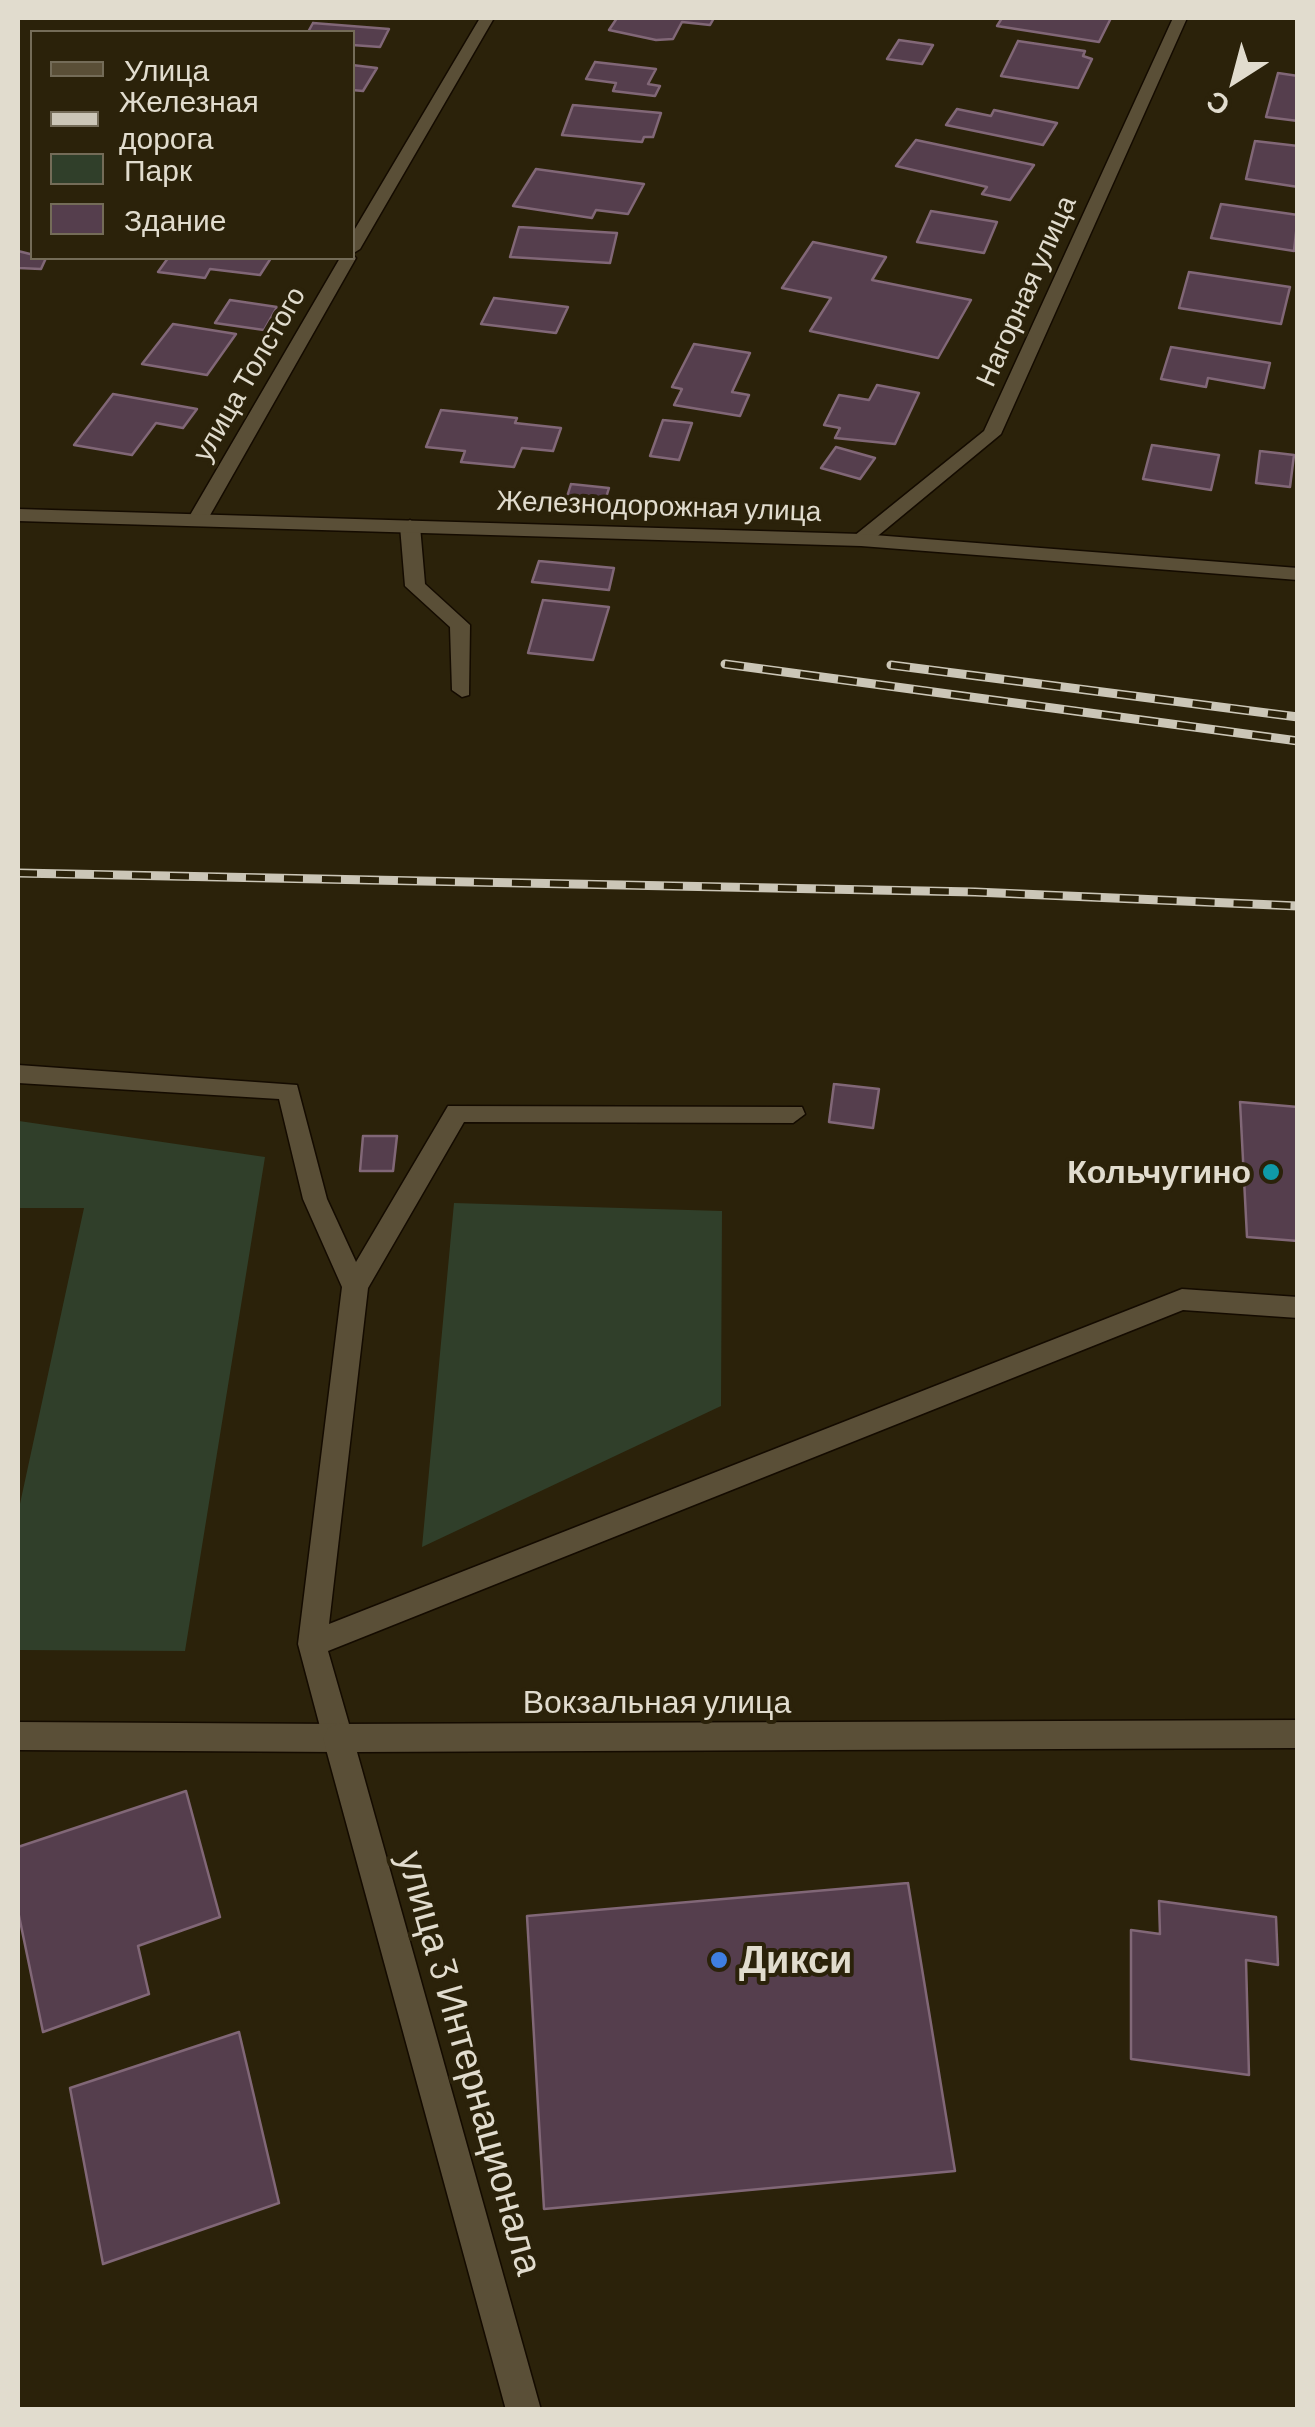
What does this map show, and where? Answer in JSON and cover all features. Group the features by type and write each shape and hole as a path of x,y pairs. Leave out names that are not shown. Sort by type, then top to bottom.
{"street":[{"path":"355,245 487,18"},
{"name":"Нагорная улица","path":"861,540 992,434 1180,18"},
{"name":"улица Толстого","path":"199,517 347,260"},
{"name":"Железнодорожная улица","path":"18,514 861,540 1298,574"},
{"path":"410,526 414,586 460,625 462,690"},
{"path":"18,1074 289,1091 316,1199 355,1286"},
{"path":"793,1114 458,1112 355,1286 312,1644 1182,1299 1298,1308"},
{"name":"улица 3 Интернационала","path":"312,1644 524,2410"},
{"name":"Вокзальная улица","path":"18,1736 1298,1734"}],"green space":[{"path":"19,1121 265,1157 185,1651 18,1650 18,1513 84,1208 18,1208"},
{"path":"454,1203 722,1211 721,1406 422,1547"}],"building":[{"path":"617,18 714,18 710,25 682,22 673,39 656,40 609,30"},
{"path":"1002,18 1111,18 1099,42 997,26"},
{"path":"313,23 389,29 380,47 355,45 355,30 309,30"},
{"path":"899,40 933,45 922,64 887,59"},
{"path":"1018,41 1085,51 1083,56 1092,59 1078,88 1001,76"},
{"path":"595,62 656,69 648,84 660,86 655,96 613,91 616,83 586,79"},
{"path":"355,65 377,68 363,91 355,90"},
{"path":"1278,73 1298,76 1298,121 1266,117"},
{"path":"573,105 661,113 653,137 644,137 642,142 562,135"},
{"path":"957,109 991,116 994,110 1057,123 1043,145 946,125"},
{"path":"916,140 1034,165 1010,200 982,194 987,187 896,166"},
{"path":"1255,141 1298,146 1298,187 1246,179"},
{"path":"536,169 644,184 628,214 596,210 592,218 513,206"},
{"path":"1221,204 1298,215 1294,251 1211,238"},
{"path":"931,211 997,222 984,253 917,242"},
{"path":"519,227 617,233 610,263 510,257"},
{"path":"813,242 886,257 872,280 971,300 938,358 810,331 831,298 782,288"},
{"path":"18,251 30,254 30,260 45,260 41,269 18,268"},
{"path":"167,260 270,260 260,275 210,269 205,278 158,272"},
{"path":"1189,272 1290,287 1281,324 1179,308"},
{"path":"494,298 568,307 556,333 481,324"},
{"path":"230,300 277,307 264,330 215,323"},
{"path":"173,324 236,334 207,375 142,364"},
{"path":"694,344 750,353 732,392 749,395 740,416 674,405 682,389 672,387"},
{"path":"1171,347 1270,363 1264,388 1208,378 1206,387 1161,379"},
{"path":"877,385 919,393 895,444 835,438 840,428 824,425 839,395 869,400"},
{"path":"113,394 197,409 183,428 156,423 132,455 74,445"},
{"path":"441,410 517,418 515,423 561,428 553,451 522,448 514,467 461,462 465,451 426,447"},
{"path":"663,420 692,423 679,460 650,456"},
{"path":"1152,445 1219,455 1211,490 1143,479"},
{"path":"836,447 875,458 860,479 821,468"},
{"path":"1260,451 1294,455 1290,487 1256,483"},
{"path":"571,484 609,488 604,504 566,500"},
{"path":"539,561 614,568 609,590 532,582"},
{"path":"543,600 609,607 593,660 528,653"},
{"path":"834,1084 879,1089 873,1128 829,1122"},
{"name":"Кольчугино","path":"1240,1102 1298,1107 1298,1241 1247,1237"},
{"path":"363,1136 397,1136 393,1171 360,1171"},
{"path":"186,1791 220,1917 138,1946 149,1994 43,2032 18,1911 18,1847"},
{"path":"908,1883 955,2171 544,2209 527,1916"},
{"path":"1159,1901 1276,1917 1278,1965 1246,1960 1249,2075 1131,2059 1131,1930 1160,1934"},
{"path":"239,2032 279,2203 103,2264 70,2088"}],"railway":[{"path":"725,664 1298,741"},
{"path":"891,665 1298,717"},
{"path":"18,873 975,892 1298,906"}],"place":[{"name":"Кольчугино","path":"1271,1172"},
{"name":"Дикси","path":"719,1960"}]}
